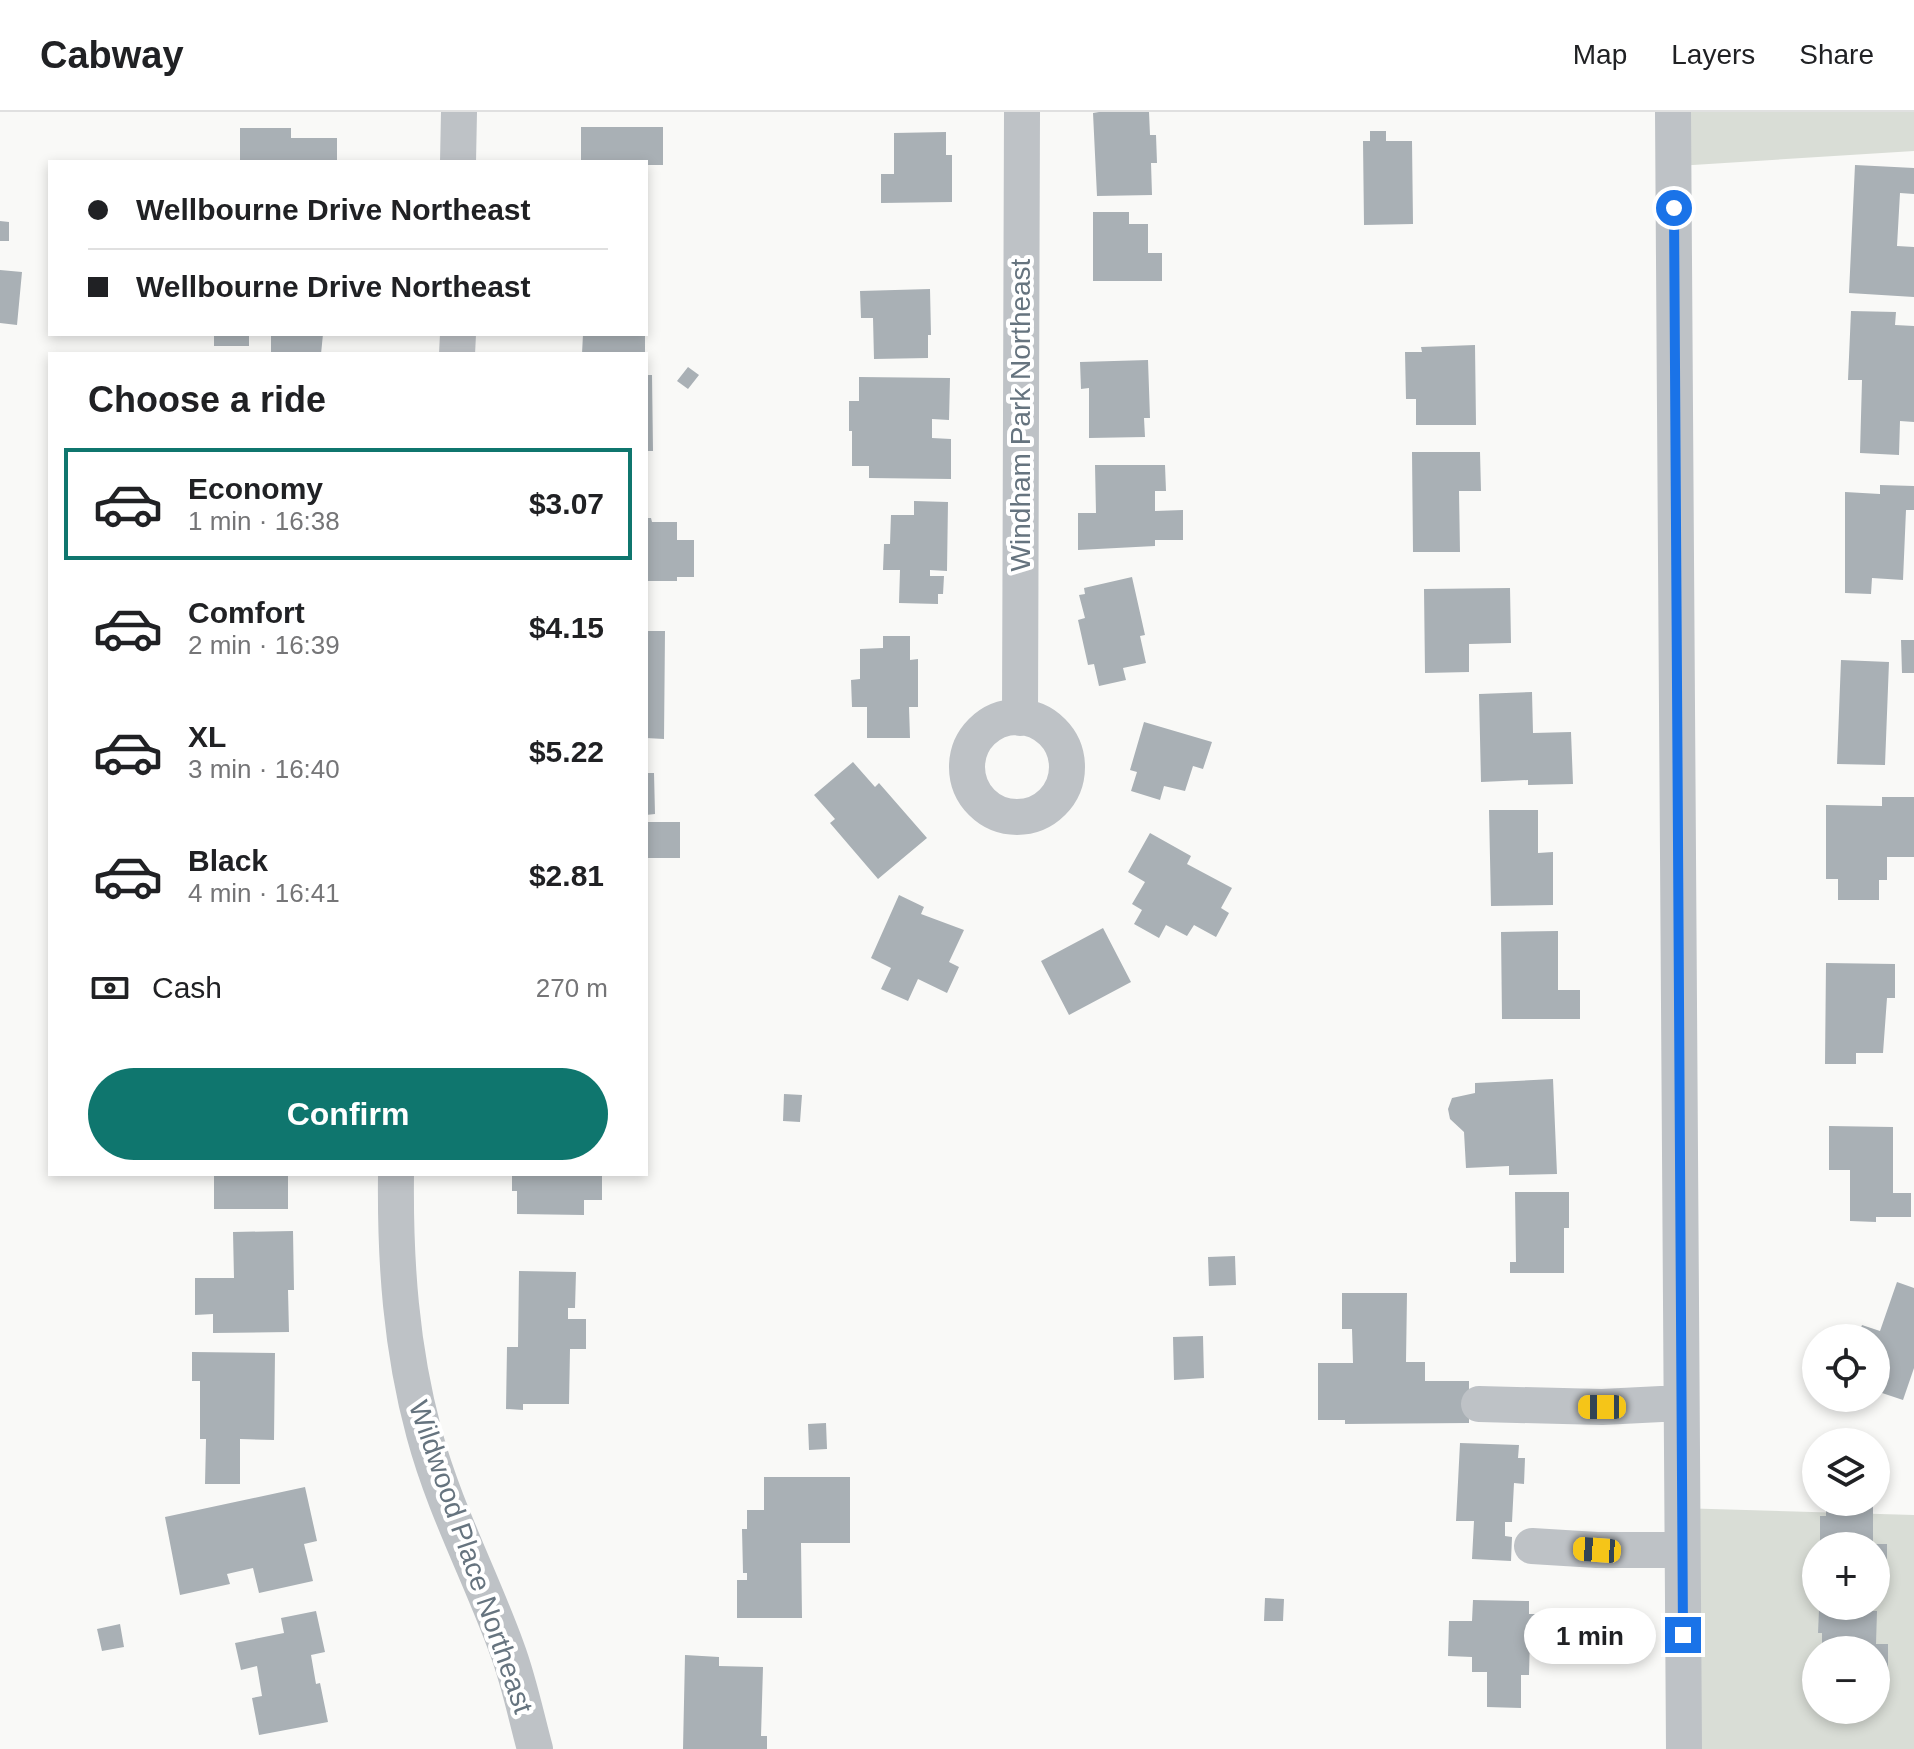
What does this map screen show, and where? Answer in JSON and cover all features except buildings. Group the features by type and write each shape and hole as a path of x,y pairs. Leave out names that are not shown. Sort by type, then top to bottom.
{"street":[{"path":"458,160 459,112"},
{"name":"Windham Park Northeast","path":"1020,718 1022,112"},
{"path":"1673,112 1684,1749"},
{"name":"Wildwood Place Northeast","path":"396,1176 395,1251 404,1336 424,1434 452,1516 508,1651 535,1749"},
{"path":"1479,1404 1602,1407 1681,1403"},
{"path":"1532,1546 1682,1550"}],"shaded area":[{"path":"1676,112 1914,112 1914,151 1677,166"},
{"path":"1677,1508 1802,1512 1802,1516 1914,1515 1914,1749 1678,1749"}],"route":[{"path":"1674,208 1683,1635"}]}
